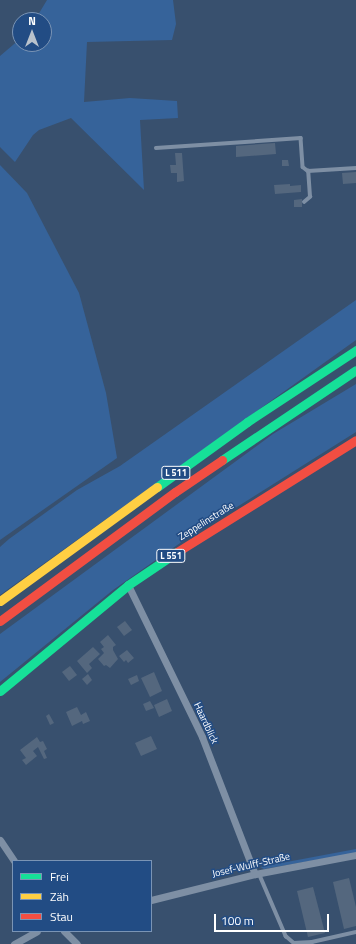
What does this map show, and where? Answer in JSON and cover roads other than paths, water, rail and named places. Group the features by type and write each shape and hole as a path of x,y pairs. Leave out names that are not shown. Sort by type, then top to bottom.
{"main road":[{"name":"L 511","path":"0,601 247,422 356,350"},
{"name":"L 511","path":"0,621 175,492 356,370"},
{"name":"Zeppelinstraße","path":"0,692 80,623 128,585 185,547 356,440"}],"street":[{"name":"Haardblick","path":"128,585 202,737 257,873"},
{"path":"0,840 13,860"},
{"name":"Josef-Wulff-Straße","path":"152,900 257,873 356,854"},
{"path":"14,944 35,932"},
{"path":"65,932 77,944"}],"lane":[{"path":"156,148 301,138 303,166 308,170 356,168"},
{"path":"304,202 310,197 308,170"},
{"path":"257,873 286,936 294,943 312,942 356,932"}]}
